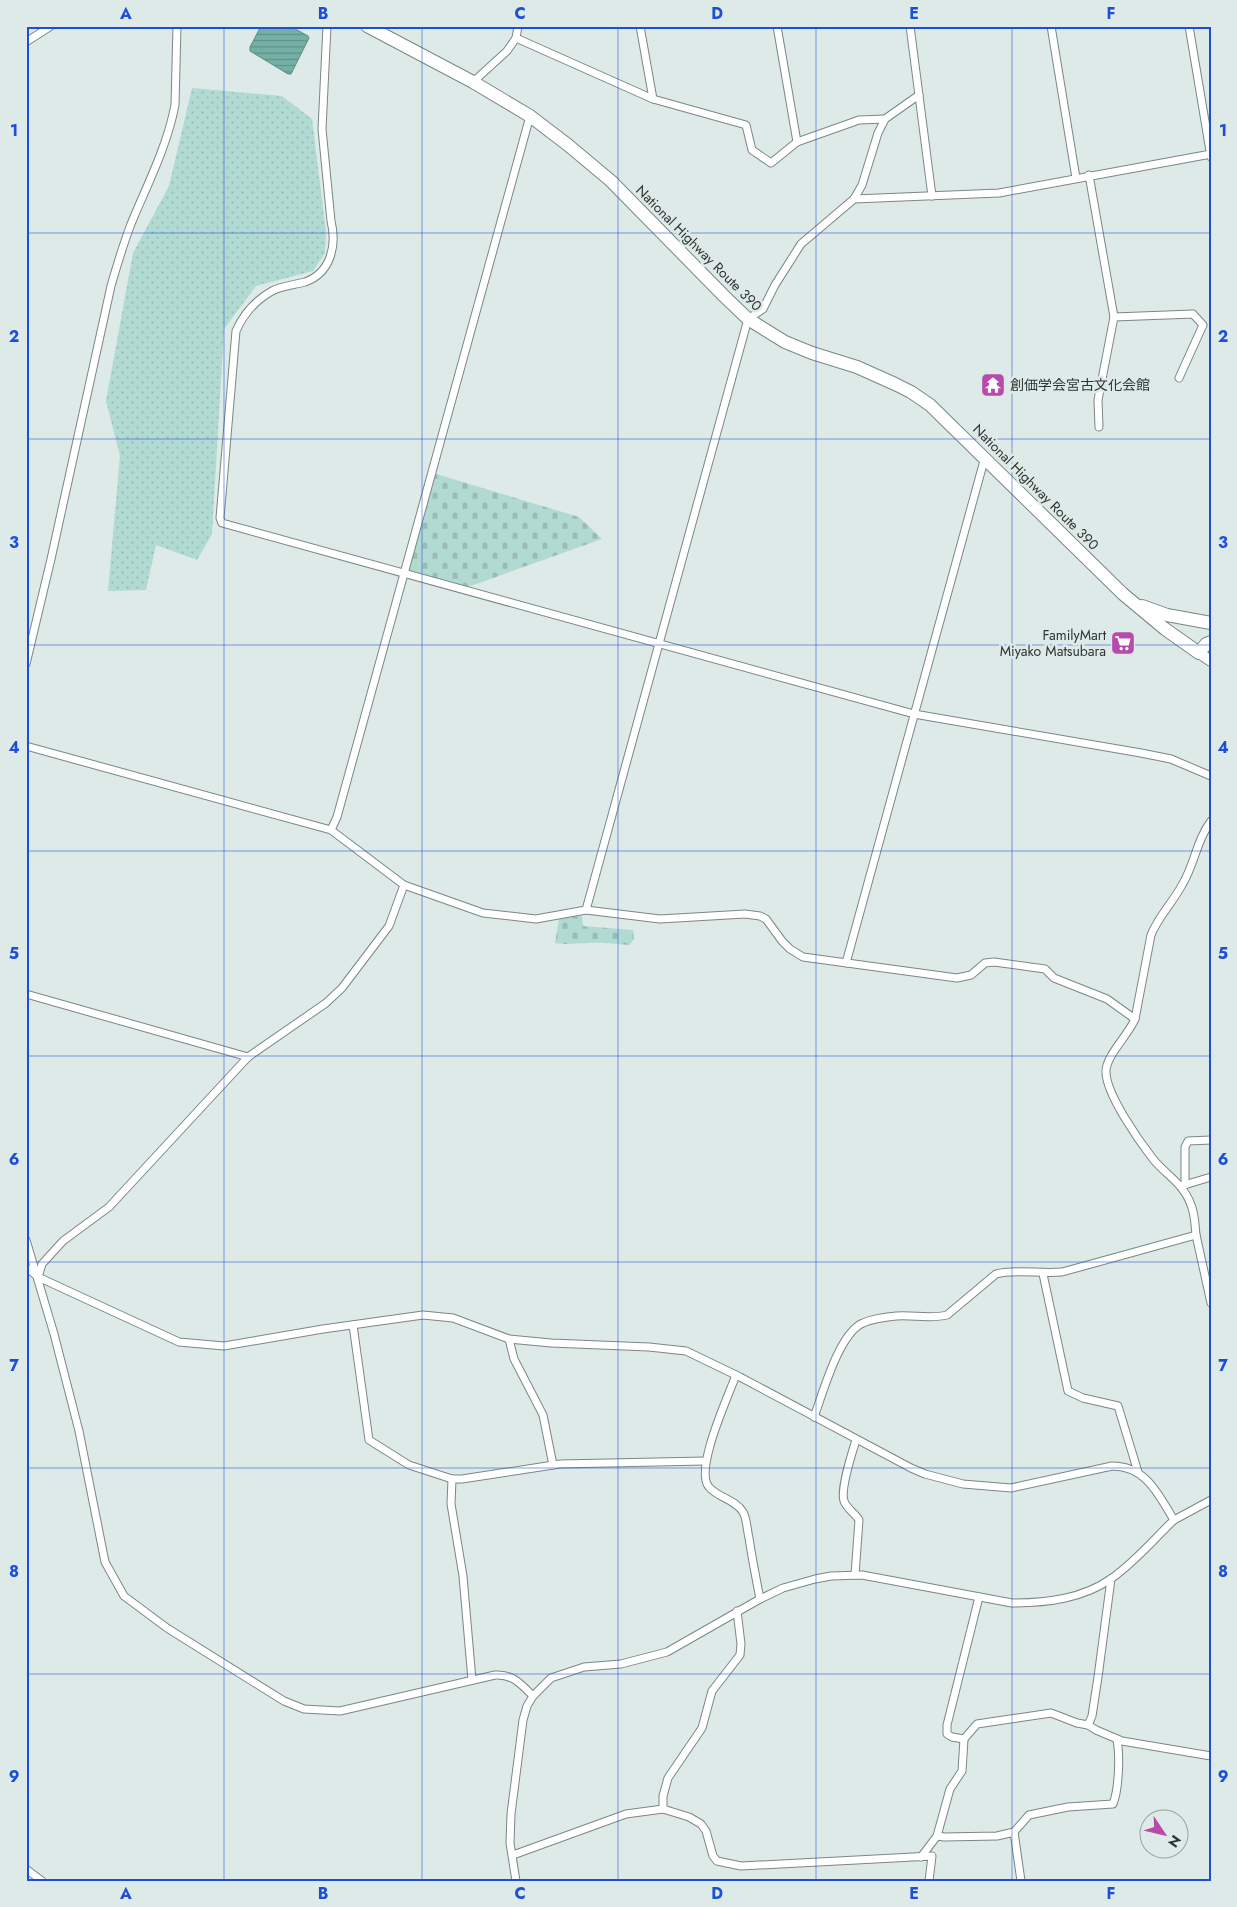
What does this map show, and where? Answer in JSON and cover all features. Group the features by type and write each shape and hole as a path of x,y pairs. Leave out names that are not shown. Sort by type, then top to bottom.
{"highway":[{"name":"National Highway Route 390","path":"367,26 473,82 530,116 568,145 611,181 748,319 785,342 812,353 857,367 911,392 930,405 1096,569 1133,603 1199,653"},
{"path":"1133,603 1167,615 1211,623"},
{"path":"1199,653 1206,644 1211,642"}],"main road":[{"path":"1199,653 1211,661"}],"street":[{"path":"26,42 52,26"},
{"path":"26,664 119,258 173,118 177,26"},
{"path":"327,26 322,129 331,221 334,233 333,254 318,275 308,281 279,288 261,299 243,316 236,331 220,518 222,523 914,714 1171,759 1211,776"},
{"path":"473,82 507,51 516,38 518,26"},
{"path":"640,26 652,99"},
{"path":"777,26 797,142"},
{"path":"910,26 932,196"},
{"path":"1051,26 1076,178"},
{"path":"1189,26 1211,158"},
{"path":"516,38 652,99 746,125 752,150 770,163 797,142 859,120 885,119"},
{"path":"586,910 748,319 763,309 800,244 854,199 862,185 878,133 885,119 919,95"},
{"path":"331,830 337,817 530,116"},
{"path":"854,199 999,193 1210,154"},
{"path":"1089,175 1114,317 1098,400 1099,427"},
{"path":"1114,317 1193,314 1203,325 1179,378"},
{"path":"846,963 985,458"},
{"path":"26,746 331,830 404,885 483,913 536,919 586,910 660,919 744,914 760,916 766,919 790,949 803,957 957,978 971,975 985,963 994,962 1045,969 1054,978 1107,999 1135,1018"},
{"path":"1183,1185 1153,1160 1117,1104 1108,1084 1106,1071 1108,1062 1135,1018 1154,927 1183,884 1192,865 1201,835 1211,821"},
{"path":"38,1277 42,1264 62,1241 109,1207 248,1057 326,1003 342,988 389,926 404,885"},
{"path":"26,994 248,1057"},
{"path":"1211,1140 1188,1141 1185,1147 1183,1185 1192,1206 1196,1235 1211,1303"},
{"path":"1183,1185 1211,1176"},
{"path":"814,1417 840,1348 853,1329 862,1323 880,1318 905,1316 939,1317 947,1315 996,1274 1004,1272 1043,1274 1062,1272 1090,1266 1196,1235"},
{"path":"26,1240 54,1334 78,1431 105,1562 124,1596 167,1628 284,1701 304,1709 340,1711 472,1680 504,1675 514,1678 533,1696"},
{"path":"26,1267 38,1277 179,1342 224,1346 424,1315 453,1318 509,1339 551,1344 669,1348 697,1356 736,1375 856,1440 925,1474 963,1484 1011,1488 1112,1466 1122,1466 1144,1476 1174,1520"},
{"path":"1043,1274 1068,1390 1083,1398 1118,1406 1138,1472"},
{"path":"353,1325 369,1440 409,1465 452,1479 462,1479 554,1464 706,1461"},
{"path":"509,1339 514,1360 543,1415 554,1464"},
{"path":"736,1375 706,1461 704,1474 710,1489 735,1504 745,1517 760,1598"},
{"path":"855,1575 859,1520 844,1500 848,1469 856,1440"},
{"path":"452,1479 451,1504 464,1576 472,1680"},
{"path":"516,1881 510,1843 510,1814 523,1720 527,1706 533,1696 551,1678 573,1670 621,1664 667,1652 760,1598 782,1588 815,1579 855,1575 1012,1603 1052,1600 1088,1591 1111,1579 1129,1565 1174,1520 1211,1500"},
{"path":"1088,1725 1092,1716 1111,1579"},
{"path":"964,1739 946,1734 979,1597"},
{"path":"662,1809 668,1778 702,1728 712,1691 740,1655 741,1644 737,1611"},
{"path":"921,1857 937,1836 950,1789 962,1771 964,1739 977,1724 1051,1713 1088,1725 1117,1740 1211,1756"},
{"path":"937,1836 998,1836 1014,1832 1029,1815 1068,1807 1113,1804 1116,1797 1119,1753 1117,1740"},
{"path":"513,1855 626,1814 662,1809 689,1817 701,1824 706,1831 713,1856 716,1861 723,1863 741,1866 932,1856 929,1881"},
{"path":"1014,1832 1021,1881"},
{"path":"26,1868 42,1881"}],"green space":[{"path":"192,88 282,96 312,119 326,232 325,253 313,271 256,286 224,329 212,534 197,560 156,545 146,590 108,591 120,456 106,401 133,253 169,186"},
{"path":"436,474 579,517 602,539 465,588 407,572"},
{"path":"582,916 583,926 633,930 634,939 629,945 555,943 559,918"}],"shaded area":[{"path":"261,26 290,26 308,36 309,38 291,74 250,51 250,47"}],"place":[{"name":"創価学会宮古文化会館","path":"993,385"},
{"name":"FamilyMart Miyako Matsubara","path":"1123,643"}]}
